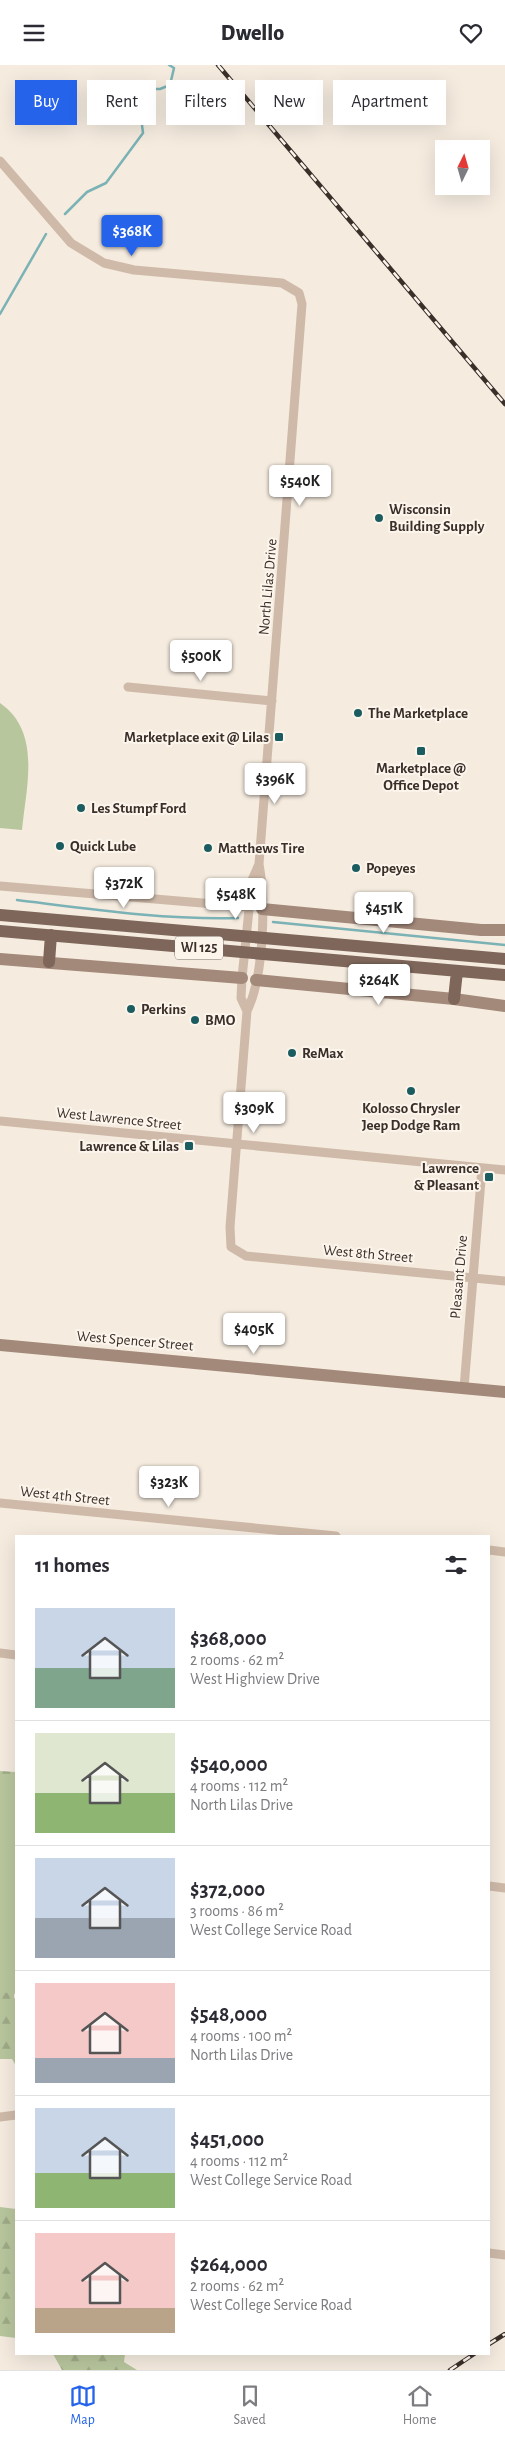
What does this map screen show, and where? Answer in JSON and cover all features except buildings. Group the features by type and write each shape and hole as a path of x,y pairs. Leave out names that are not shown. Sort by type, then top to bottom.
{"main road":[{"name":"WI 125","path":"0,915 505,959"},
{"name":"WI 125","path":"0,931 505,975"},
{"path":"49,962 52,935"},
{"path":"454,999 457,971"}],"street":[{"name":"North Lilas Drive","path":"0,161 71,243 104,263 134,270 264,280 290,286 299,293 303,311 259,864 262,881 256,908 246,936 242,979 241,998 247,1011"},
{"path":"128,687 272,701"},
{"name":"North Lilas Drive","path":"247,1011 253,999 262,938 252,880 259,864"},
{"path":"0,886 481,930 505,930"},
{"path":"0,959 242,979"},
{"path":"256,980 454,999 505,1006"},
{"path":"237,1144 247,1011"},
{"name":"West Lawrence Street","path":"0,1121 505,1170"},
{"name":"West 8th Street","path":"237,1144 230,1227 231,1247 246,1256 505,1281"},
{"name":"Pleasant Drive","path":"464,1388 482,1167"},
{"name":"West Spencer Street","path":"0,1345 505,1392"},
{"name":"West 4th Street","path":"0,1503 316,1535"},
{"path":"490,1550 505,1552"},
{"path":"0,1653 15,1655"},
{"path":"490,1886 505,1888"},
{"path":"0,2117 15,2115"},
{"path":"490,2253 505,2255"}],"green space":[{"path":"0,703 13,715 22,729 26,745 28,779 22,830 0,828"},
{"path":"0,1771 15,1772 15,2064 12,2059 0,2059"},
{"path":"0,1777 15,1778 15,1994 0,1992"},
{"path":"0,2207 15,2209 15,2338 0,2336"},
{"path":"54,2355 125,2355 124,2362 137,2370 62,2370"}],"waterway":[{"path":"65,214 87,192 106,183 143,133 139,102 146,89 160,89 170,85 174,68 169,65"},
{"path":"0,314 46,234"},
{"path":"17,900 155,916 238,918"},
{"path":"273,922 505,945"}],"railway":[{"path":"218,65 505,404"},
{"path":"490,2343 505,2334"},
{"path":"450,2370 472,2355"}],"place":[{"name":"Wisconsin Building Supply","path":"379,518"},
{"name":"The Marketplace","path":"358,713"},
{"name":"Marketplace exit @ Lilas","path":"279,737"},
{"name":"Marketplace @ Office Depot","path":"421,751"},
{"name":"Les Stumpf Ford","path":"81,808"},
{"name":"Quick Lube","path":"60,846"},
{"name":"Matthews Tire","path":"208,848"},
{"name":"Popeyes","path":"356,868"},
{"name":"Perkins","path":"131,1009"},
{"name":"BMO","path":"195,1020"},
{"name":"ReMax","path":"292,1053"},
{"name":"Kolosso Chrysler Jeep Dodge Ram","path":"411,1091"},
{"name":"Lawrence & Lilas","path":"189,1146"},
{"name":"Lawrence & Pleasant","path":"489,1177"}]}
